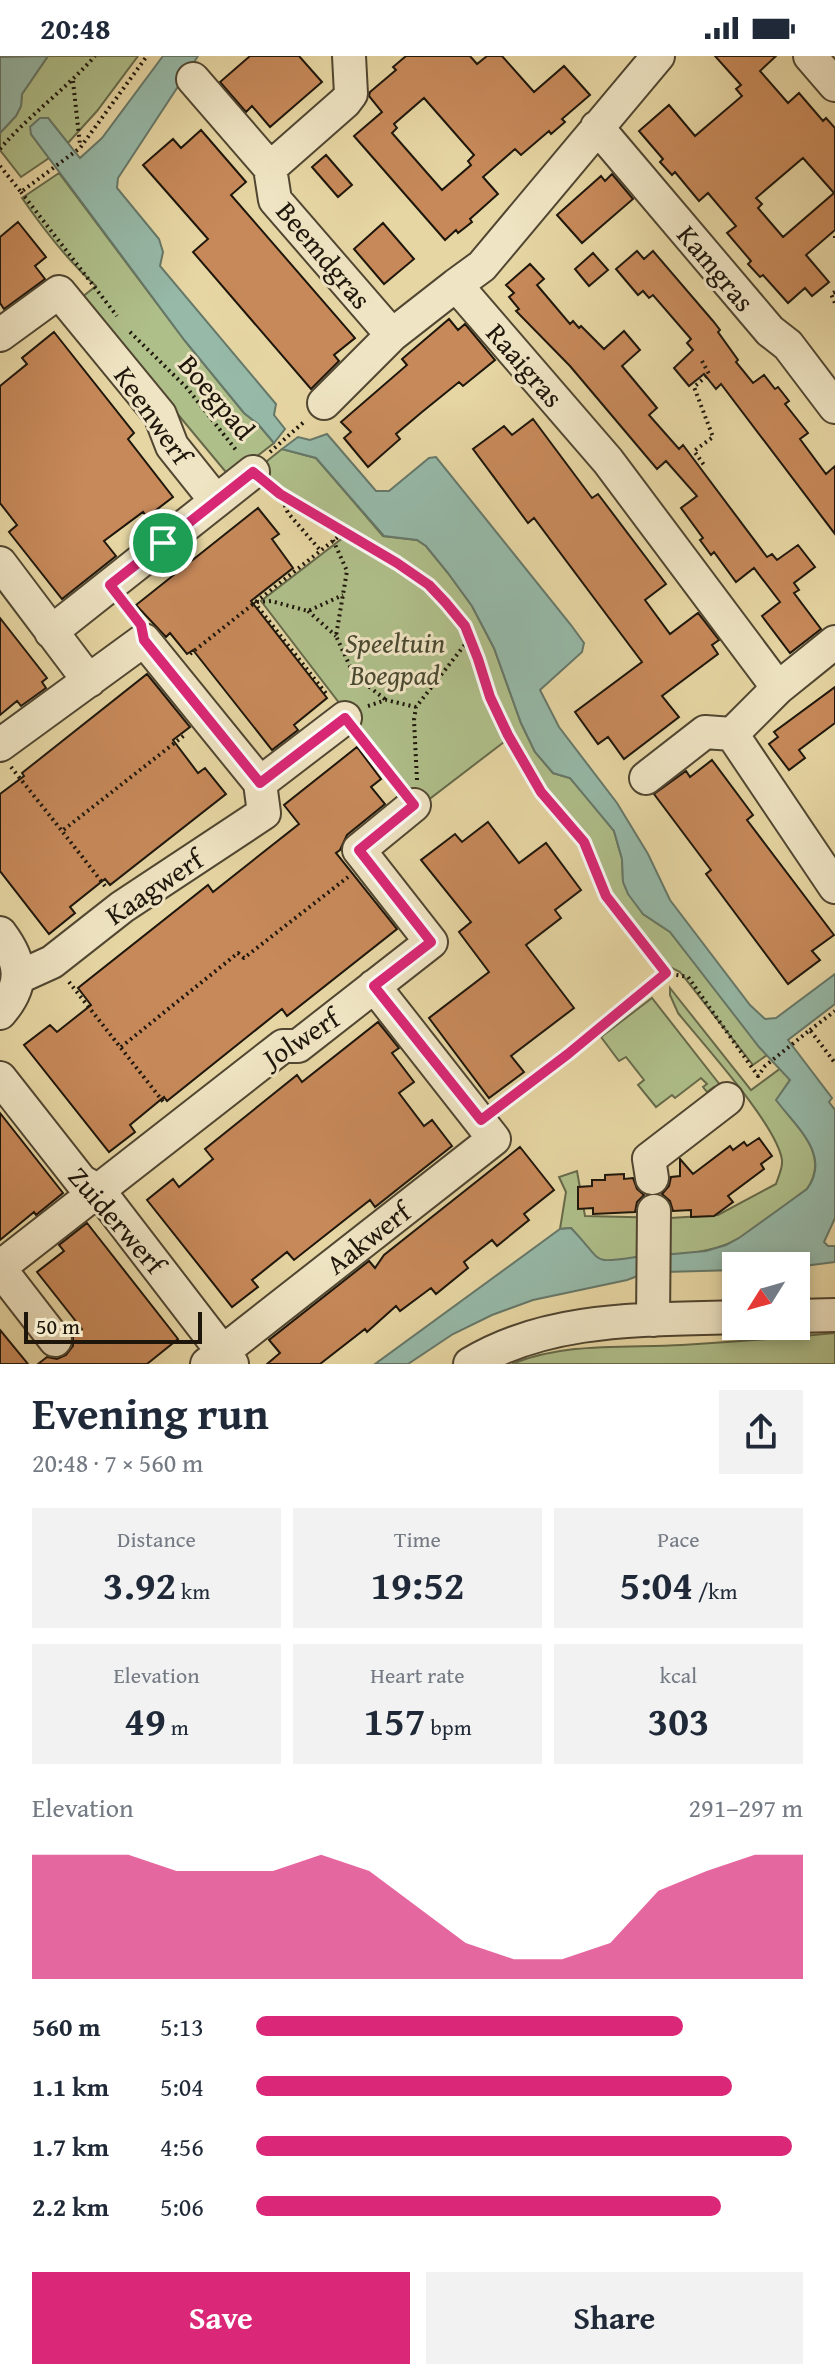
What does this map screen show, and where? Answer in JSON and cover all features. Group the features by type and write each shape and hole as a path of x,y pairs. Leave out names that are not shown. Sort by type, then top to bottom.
{"street":[{"name":"Beemdgras","path":"270,168 351,94 349,56"},
{"path":"456,285 482,266 658,56"},
{"path":"810,56 835,85"},
{"name":"Beemdgras","path":"193,79 270,168 275,200 392,335"},
{"name":"Kamgras","path":"597,127 770,331 788,345 835,407"},
{"name":"Beemdgras","path":"313,413 392,335 456,285"},
{"name":"Raaigras","path":"456,285 608,461 778,688"},
{"name":"Keenwerf","path":"0,335 59,292 160,415 172,446 216,501"},
{"path":"51,632 253,472"},
{"path":"0,563 89,681"},
{"path":"4,755 89,681 144,640 260,783 345,718"},
{"path":"646,778 705,732 732,734 778,688 835,642"},
{"path":"732,734 835,887"},
{"name":"Kaagwerf","path":"19,977 52,962 122,907 264,813 260,783"},
{"path":"368,862 359,850 414,805"},
{"name":"Jolwerf","path":"0,1268 283,1046 298,1046 431,942 368,862"},
{"path":"0,933 14,951 19,977 10,1002 0,1013"},
{"path":"374,986 481,1120"},
{"name":"Zuiderwerf","path":"0,1078 81,1181 99,1191 221,1360"},
{"path":"652,1178 649,1159 727,1099"},
{"name":"Aakwerf","path":"221,1360 494,1139 481,1120"},
{"path":"653,1320 654,1211"},
{"path":"0,1268 55,1340"},
{"path":"810,1316 835,1315"},
{"path":"470,1364 517,1339 556,1329 722,1318"}],"path":[{"path":"0,149 18,128 73,81 95,56"},
{"path":"21,192 80,148 147,56"},
{"path":"73,81 80,148"},
{"path":"0,166 118,317"},
{"path":"835,292 831,294 835,303"},
{"name":"Boegpad","path":"127,328 187,388 253,472 280,494 429,585 446,603 470,638 490,697 508,735 541,792 584,842 606,896 666,973 688,977 758,1076 765,1066 835,1011"},
{"path":"702,361 709,374 694,387 713,437 694,451 704,465"},
{"path":"274,448 313,413"},
{"path":"280,494 288,513 320,550"},
{"path":"170,671 344,532"},
{"path":"333,540 347,571 336,636"},
{"path":"308,611 344,594"},
{"path":"254,602 271,601 308,611 336,636 354,675 386,700 416,707"},
{"path":"254,602 414,805 418,796 416,707 470,638"},
{"path":"345,718 355,710 386,700"},
{"path":"62,831 207,717"},
{"path":"4,755 122,907"},
{"path":"121,1047 238,953 244,958 368,862"},
{"path":"52,962 182,1124"},
{"path":"481,1120 568,1054 666,973"},
{"path":"810,1030 835,1063"}],"green space":[{"path":"48,56 138,56 97,111 68,143 48,118 31,134 49,158 21,177 0,150 0,133 16,116 22,94"},
{"path":"59,173 185,341 244,413 274,443 230,477 81,298 96,286 56,244 22,198"},
{"path":"282,449 316,458 383,536 417,540 426,546 448,573 472,606 494,648 535,752 553,773 570,778 606,819 614,831 622,859 623,881 643,914 670,932 767,1055 753,1065 680,972 658,961 606,894 586,838 531,770 511,733 467,620 430,581 266,478 267,461"},
{"name":"Speeltuin Boegpad","path":"344,537 407,575 435,599 459,627 504,742 419,807 261,601"},
{"path":"670,988 751,1090 781,1068 790,1080 777,1100 808,1142 815,1165 813,1177 807,1189 768,1220 725,1245 681,1255 603,1262 596,1259 571,1228 560,1229 566,1192 559,1177 577,1171 585,1216 670,1218 718,1215 776,1184 781,1169 782,1160 777,1145 767,1127 738,1085 678,1013"},
{"path":"652,998 724,1090 719,1094 714,1087 707,1092 703,1087 707,1084 701,1078 675,1098 672,1095 656,1107 638,1085 644,1080 626,1057 619,1061 601,1037"},
{"path":"835,1333 835,1364 512,1364 574,1349 810,1340 810,1335"}],"shaded area":[{"path":"48,56 22,94 16,116 0,133 0,57"},
{"path":"163,56 198,56 118,178 117,188 159,239 163,252 160,266 276,404 274,415 285,429 274,443 244,413 185,341 31,134 30,127 40,118 48,118 80,158 102,138"},
{"path":"327,434 376,491 389,491 429,458 436,457 571,625 584,643 582,652 540,690 559,727 617,803 648,854 670,900 750,1005 765,1019 776,1018 835,974 835,1004 788,1040 832,1098 829,1102 835,1110 835,1218 824,1242 835,1246 835,1262 810,1265 810,1252 722,1252 722,1270 665,1272 663,1255 706,1251 726,1245 807,1189 816,1165 813,1153 801,1131 776,1100 790,1080 759,1047 670,932 643,914 628,894 614,831 570,778 553,773 535,752 494,648 472,606 448,573 426,546 417,540 384,536 316,458 282,449 298,437 310,440"},
{"path":"571,1228 599,1258 613,1260 642,1256 643,1274 533,1300 492,1315 453,1334 408,1364 375,1364 560,1229"}],"building":[{"path":"250,56 299,56 322,82 270,127 252,106 246,112 220,82"},
{"path":"406,56 470,56 477,64 487,56 502,56 534,92 564,66 590,95 562,119 565,122 551,134 549,131 521,155 515,149 483,177 498,194 470,219 472,222 445,240 354,136 382,112 369,96 396,70 393,67","holes":["424,98 474,155 468,161 471,165 442,190 392,133 397,128 394,124"]},
{"path":"715,56 776,56 760,71 788,103 799,93 823,121 826,118 835,128 835,230 806,255 829,282 812,296 805,288 788,303 763,275 760,277 748,264 751,261 727,233 736,226 708,193 699,201 675,172 672,175 660,162 663,159 639,131 669,105 695,136 742,96 736,89 741,85","holes":["803,158 834,193 783,237 758,208 762,204 756,198"]},
{"path":"201,130 246,182 231,195 355,338 334,355 339,361 311,389 193,252 208,239 143,165 173,139 181,148"},
{"path":"326,155 352,185 338,197 312,167"},
{"path":"612,174 633,199 582,243 557,215 601,176 605,181"},
{"path":"18,222 46,257 35,266 45,279 4,309 0,303 0,237"},
{"path":"383,223 414,259 384,284 354,249"},
{"path":"637,251 644,259 653,251 720,330 718,332 738,360 736,362 753,383 764,375 775,389 778,387 789,401 785,404 808,433 800,439 826,474 835,466 835,534 721,384 716,389 704,374 689,386 674,368 693,350 687,343 691,339 653,295 649,298 643,291 638,295 616,269"},
{"path":"593,253 608,270 589,286 575,269"},
{"path":"530,264 544,279 537,285 570,324 573,321 579,328 581,326 604,349 624,331 640,350 622,366 657,408 649,415 679,449 683,445 767,557 772,554 777,560 798,545 815,567 794,583 799,590 794,593 821,629 790,653 762,616 780,602 754,568 736,582 714,552 711,555 700,540 703,538 681,508 697,496 666,461 657,469 570,366 516,311 519,309 509,297 514,293 506,285"},
{"path":"449,319 458,330 465,324 495,360 463,386 459,382 422,412 396,434 400,439 368,467 344,438 351,432 341,422 407,365 402,359"},
{"path":"54,332 134,433 128,439 173,497 147,517 143,512 104,541 116,556 62,599 9,532 17,525 0,503 0,386 27,364 22,358"},
{"path":"533,419 592,498 598,494 666,584 645,600 670,634 698,613 719,640 712,645 718,654 662,696 679,717 624,759 608,737 598,744 575,712 642,662 534,518 528,523 473,449 504,426 512,435"},
{"path":"258,508 279,534 272,539 293,568 251,601 327,698 294,725 298,730 272,750 193,650 187,654 170,633 166,637 136,605"},
{"path":"0,618 47,678 42,682 46,688 21,706 17,701 0,715"},
{"path":"147,674 190,727 173,740 198,773 205,768 226,794 110,885 105,879 70,907 75,913 49,934 0,871 0,794"},
{"path":"835,687 835,723 799,750 805,758 789,770 769,744 778,737 774,732"},
{"path":"357,747 381,779 371,787 385,804 347,835 336,853 397,929 287,1016 282,1009 167,1101 164,1097 130,1125 135,1132 109,1152 24,1045 50,1025 57,1032 91,1005 78,988 208,885 213,892 299,824 284,805"},
{"path":"712,760 753,815 747,820 834,935 812,951 820,960 788,984 706,874 711,870 654,794 686,771 690,777"},
{"path":"488,822 519,863 546,843 581,890 555,910 561,918 526,945 574,1008 511,1056 524,1072 489,1098 429,1018 489,972 459,932 471,922 421,860 455,834 462,842"},
{"path":"378,1022 399,1048 392,1053 414,1082 399,1093 424,1126 432,1120 452,1146 375,1207 370,1200 294,1260 287,1252 252,1280 258,1287 232,1307 147,1200 173,1179 179,1187 213,1159 205,1149 297,1075 302,1082"},
{"path":"0,1113 63,1193 0,1240"},
{"path":"759,1138 772,1156 761,1164 764,1169 728,1196 733,1202 714,1216 691,1217 691,1210 673,1211 670,1201 662,1194 669,1186 671,1177 680,1176 680,1159 693,1174 730,1146 733,1150 744,1142 747,1146"},
{"path":"520,1147 554,1190 524,1214 529,1220 497,1246 492,1240 464,1262 468,1268 436,1294 431,1288 400,1311 396,1306 367,1332 365,1329 320,1364 267,1364 280,1353 269,1340 369,1261 375,1268 384,1255"},
{"path":"624,1174 624,1179 633,1178 637,1189 644,1195 637,1202 635,1212 593,1214 593,1208 578,1209 578,1187 592,1186 592,1180 605,1180 605,1175"},
{"path":"87,1223 178,1339 147,1364 38,1364 47,1357 57,1359 66,1355 73,1346 73,1336 82,1329 37,1272 64,1251 59,1245"},
{"path":"0,1330 28,1364 0,1364"}],"route":[{"path":"253,472 280,494 429,585 465,626 490,697 541,792 584,842 606,896 666,973 568,1054 481,1120 374,986 431,942 359,850 414,805 345,718 260,783 144,640 141,625 110,585 163,543 253,472"}]}
